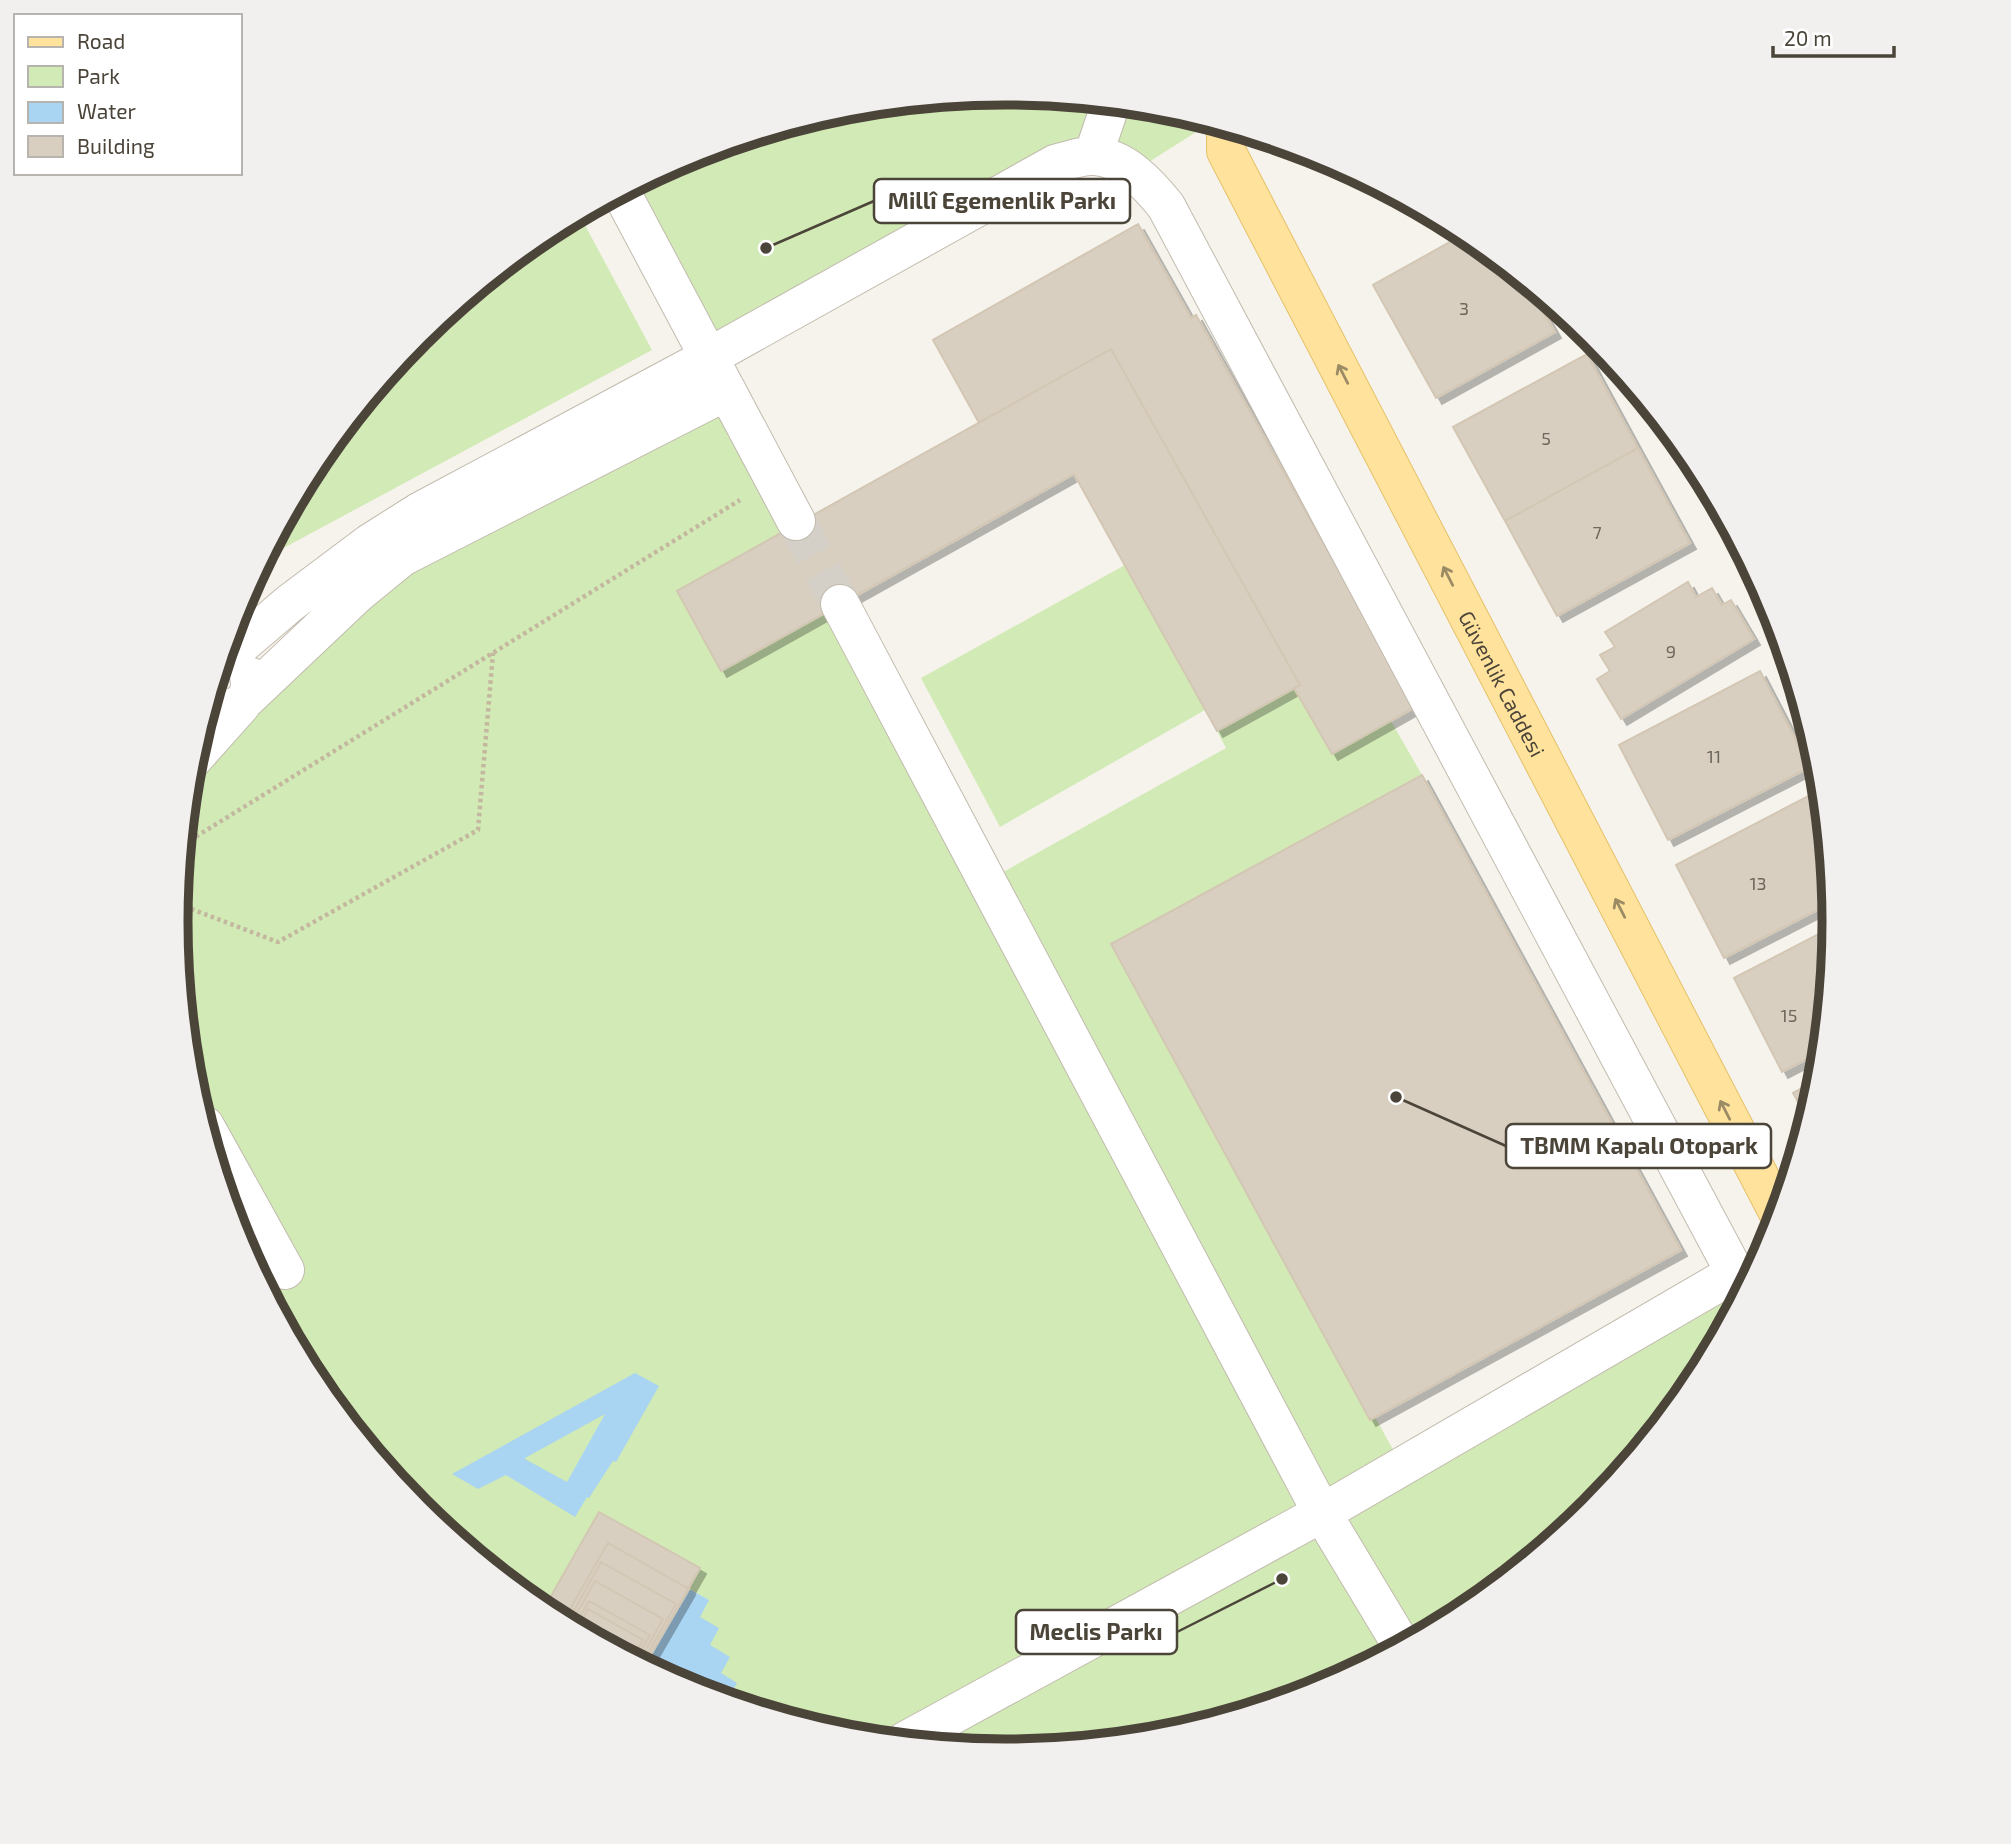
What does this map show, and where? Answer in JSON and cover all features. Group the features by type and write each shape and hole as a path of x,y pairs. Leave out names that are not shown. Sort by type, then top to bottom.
{"main road":[{"name":"Güvenlik Caddesi","path":"1226,139 1773,1202"}],"lane":[{"path":"1093,156 1108,112"},
{"path":"235,651 290,603 350,558 419,512 709,356 1055,164 1093,156 1113,160 1152,188 1166,206 1735,1273 1322,1513 918,1734"},
{"path":"625,199 796,521"},
{"path":"233,701 402,557 727,391"},
{"path":"840,604 1322,1513 1398,1639"},
{"path":"211,733 233,701 251,684 246,670 231,662"},
{"path":"225,1162 285,1270"}],"path":[{"path":"193,839 774,479"},
{"path":"189,908 278,942 478,830 493,653"}],"green space":[{"path":"1006,105 1059,107 1112,112 1201,129 1133,172 1093,156 709,357 625,199 644,189 743,148 846,121 899,112"},
{"path":"584,223 652,350 278,551 326,468 391,383 467,308 508,274"},
{"path":"727,391 987,881 1226,748 1217,731 1294,688 1332,754 1391,721 1422,775 1112,945 1370,1420 1375,1417 1402,1466 1746,1266 1738,1283 1685,1376 1654,1419 1620,1461 1544,1536 1503,1570 1414,1630 1367,1655 1268,1696 1165,1723 1112,1732 1006,1739 952,1737 899,1732 794,1711 743,1696 644,1655 597,1630 508,1570 428,1500 391,1461 326,1376 298,1330 251,1235 216,1133 195,1029 188,922 195,815 209,743 358,593"},
{"path":"1125,565 1205,710 1000,827 921,678"}],"water":[{"path":"635,1373 659,1386 616,1462 613,1461 575,1517 506,1475 478,1489 452,1474","holes":["605,1414 567,1482 525,1458"]},
{"path":"689,1589 709,1600 700,1617 719,1628 710,1645 730,1657 721,1673 737,1683 732,1692 649,1657"}],"building":[{"path":"1138,224 1191,318 1196,315 1415,707 1332,754 1294,688 1300,685 1111,349 979,423 933,340"},
{"path":"1454,240 1503,274 1539,304 1555,332 1436,398 1373,285"},
{"path":"1111,349 1300,685 1217,731 1074,474 721,671 677,591"},
{"path":"1587,354 1638,448 1505,521 1453,427"},
{"path":"1638,448 1690,543 1557,616 1505,521"},
{"path":"1688,582 1696,597 1712,588 1722,605 1731,600 1754,639 1621,719 1597,679 1610,671 1600,655 1615,647 1605,632"},
{"path":"1760,671 1806,760 1808,768 1668,840 1619,745"},
{"path":"1422,775 1681,1250 1370,1420 1111,944"},
{"path":"1812,794 1822,907 1724,958 1676,865"},
{"path":"1823,932 1821,975 1811,1057 1782,1072 1734,978"},
{"path":"1806,1086 1801,1107 1793,1093"},
{"path":"599,1512 700,1568 649,1657 597,1630 549,1599"},
{"path":"608,1543 689,1589 649,1657 568,1612"},
{"path":"601,1562 676,1604 646,1656 572,1614"},
{"path":"595,1581 663,1619 643,1655 575,1616"},
{"path":"589,1601 650,1635 639,1653 579,1618"},
{"path":"588,1609 643,1640 636,1651 582,1620"}],"tunnel":[{"path":"796,521 840,604"}],"place":[{"name":"Millî Egemenlik Parkı","path":"766,248"},
{"name":"TBMM Kapalı Otopark","path":"1396,1097"},
{"name":"Meclis Parkı","path":"1282,1579"}]}
